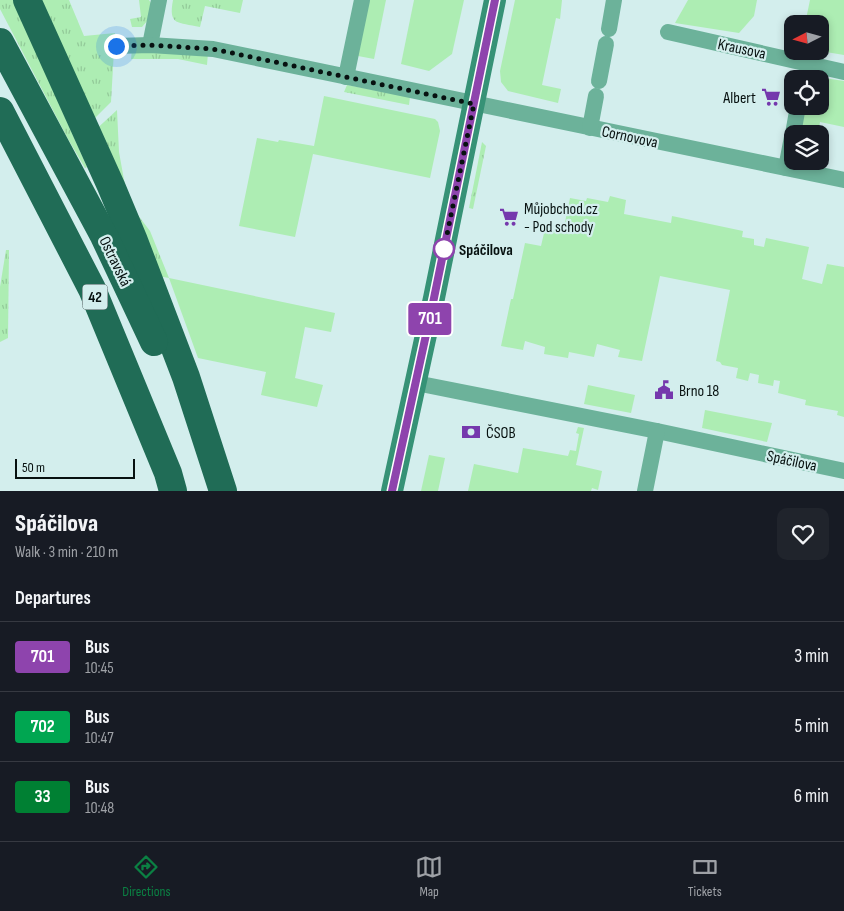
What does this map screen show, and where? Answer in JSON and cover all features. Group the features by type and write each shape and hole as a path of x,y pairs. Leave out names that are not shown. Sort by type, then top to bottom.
{"highway":[{"path":"27,0 134,241 186,377 223,491"},
{"name":"Ostravská","path":"0,42 104,236 141,311 177,396 209,491"},
{"name":"Ostravská","path":"0,111 92,288 168,473 173,491"}],"main road":[{"path":"392,491 495,0"}],"street":[{"path":"150,45 159,0"},
{"path":"346,77 362,0"},
{"path":"590,128 614,0"},
{"name":"Krausova","path":"668,32 793,60 803,70"},
{"name":"Cornovova","path":"116,46 150,45 213,49 784,168"},
{"name":"Krausova","path":"829,72 844,72"},
{"name":"Cornovova","path":"796,170 844,180"},
{"name":"Spáčilova","path":"416,383 657,431 844,471"},
{"path":"645,491 657,431"}],"green space":[{"path":"0,0 13,0 87,167 85,168 68,139 0,9"},
{"path":"34,0 69,0 84,36 115,33 111,102 88,125"},
{"path":"139,0 149,0 152,5 148,20 142,27 132,27 130,19 141,17"},
{"path":"173,0 243,0 240,13 205,6 200,27 180,23 174,19 172,14"},
{"path":"367,0 386,0 374,59 358,56"},
{"path":"414,0 464,0 452,54 429,71 401,64"},
{"path":"515,0 562,0 560,19 556,18 542,85 561,89 558,103 508,91 501,82 500,71"},
{"path":"688,0 757,0 754,16 739,33 675,23"},
{"path":"810,0 844,0 844,55 829,52 829,15 807,15"},
{"path":"132,49 208,53 207,65 178,59 131,59"},
{"path":"829,79 844,81 844,127 820,122 820,125 800,125 801,115 829,115"},
{"path":"347,85 410,97 409,105 344,92"},
{"path":"324,96 435,119 438,122 440,131 430,178 313,154 295,237 239,226 257,138 314,146"},
{"path":"117,110 119,152 128,202 150,231 169,278 152,275 91,134"},
{"path":"482,142 486,146 473,209 469,208"},
{"path":"610,196 626,200 624,214 671,223 672,216 743,231 742,237 754,239 754,245 764,247 766,238 809,247 802,279 822,284 827,264 844,267 844,417 837,415 838,411 805,405 806,400 778,393 780,381 774,380 773,386 758,383 759,375 750,373 748,381 736,378 738,368 722,365 716,361 730,290 660,276 642,361 618,357 620,350 597,344 594,357 569,352 568,358 544,354 545,347 525,341 523,350 501,346 525,243 541,246 545,229 563,232 570,198 586,201 587,198 608,202"},
{"path":"6,250 9,250 8,338 0,342 0,287"},
{"path":"169,278 335,313 331,332 305,327 295,378 323,385 317,407 261,395 266,372 198,358"},
{"path":"588,385 635,395 631,413 584,404"},
{"path":"705,410 772,423 767,442 702,428"},
{"path":"578,427 584,428 576,465 602,471 598,490 592,488 591,491 468,491 474,464 518,473 523,448 568,456 570,450 576,451 579,434 576,433"},
{"path":"429,455 445,458 438,491 421,491"}],"bus line":[{"name":"701","path":"392,491 495,0"}],"place":[{"name":"Albert","path":"771,97"},
{"name":"Můjobchod.cz - Pod schody","path":"509,217"},
{"name":"Spáčilova","path":"444,249"},
{"name":"Brno 18","path":"664,390"},
{"name":"ČSOB","path":"471,432"}],"route":[{"path":"116,46 150,45 213,49 474,104 444,249"}]}
